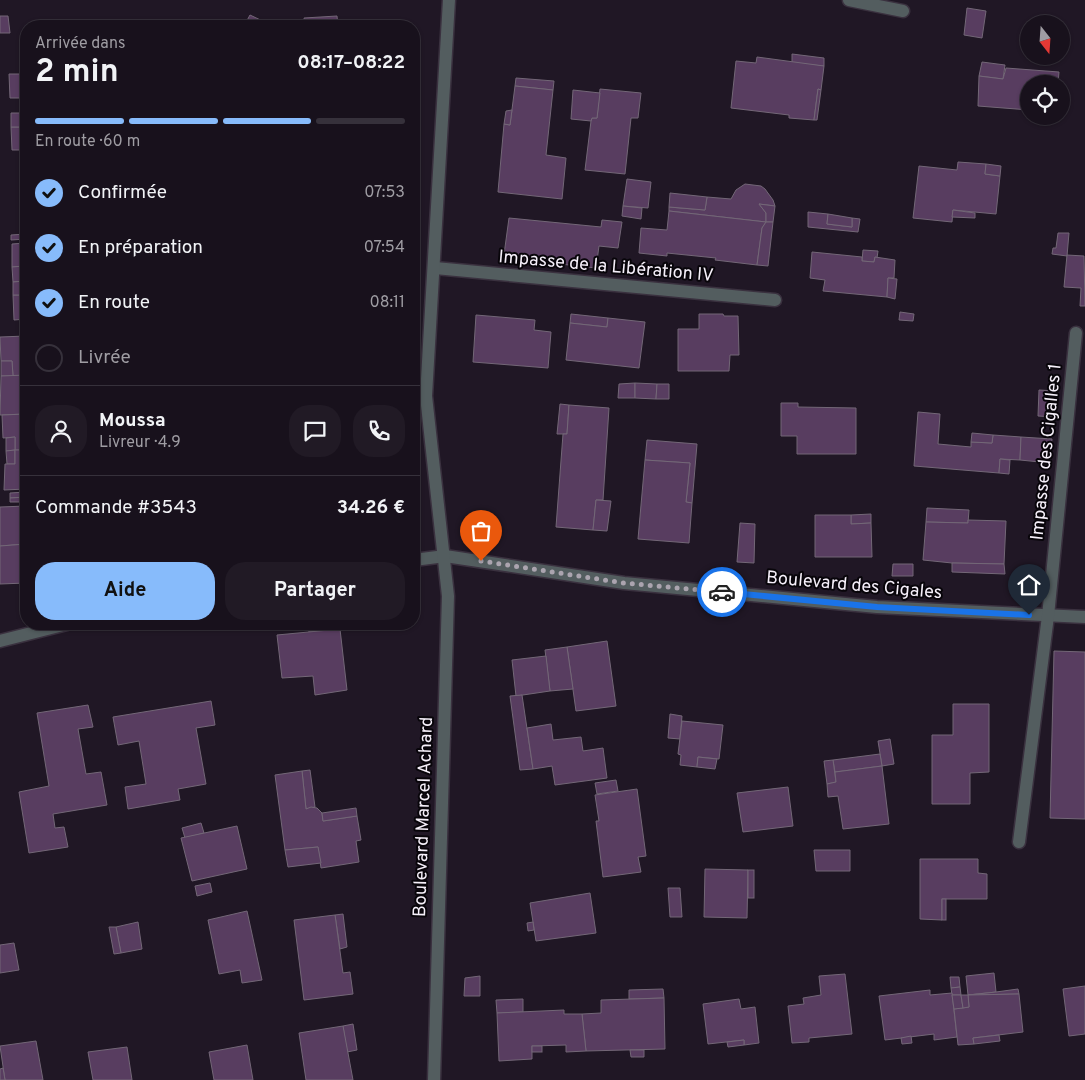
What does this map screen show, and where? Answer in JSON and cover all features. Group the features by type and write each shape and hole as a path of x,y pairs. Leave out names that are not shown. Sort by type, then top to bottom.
{"street":[{"name":"Boulevard Marcel Achard","path":"434,1080 448,596 426,396 435,268 441,123 449,0"},
{"path":"849,0 903,11"},
{"name":"Impasse de la Libération IV","path":"435,268 775,300"},
{"name":"Impasse des Cigalles 1","path":"1019,842 1048,616 1076,333"},
{"name":"Boulevard des Cigales","path":"420,559 445,556 624,583 877,607 1085,617"},
{"path":"0,641 44,630"}],"building":[{"path":"967,8 986,11 982,38 964,35"},
{"path":"250,15 260,20 247,20"},
{"path":"0,16 8,16 10,33 0,33"},
{"path":"337,16 337,20 304,20 304,18"},
{"path":"792,54 824,58 824,66 792,63"},
{"path":"757,57 824,66 821,90 818,89 814,120 789,118 789,115 731,108 736,61 756,63"},
{"path":"982,62 1005,65 1003,79 979,76"},
{"path":"1006,68 1059,72 1059,75 1020,75 1020,109 978,106 979,76 1003,79"},
{"path":"9,74 20,74 20,98 10,98"},
{"path":"516,78 554,81 553,90 515,86"},
{"path":"515,86 553,90 546,155 566,158 562,199 498,192 504,124 510,125"},
{"path":"600,89 641,93 638,118 631,118 625,174 585,170 591,121 592,118 597,118"},
{"path":"818,89 821,90 817,120 814,120"},
{"path":"573,90 600,93 597,118 592,118 591,121 571,119"},
{"path":"512,110 510,125 504,124 506,111"},
{"path":"11,113 20,113 20,127 11,127"},
{"path":"11,127 20,127 20,150 12,150"},
{"path":"958,162 986,164 985,174 1000,176 996,214 953,210 952,222 913,218 919,166 957,170"},
{"path":"986,164 1001,166 1000,176 985,174"},
{"path":"627,179 651,182 648,208 623,206"},
{"path":"745,184 761,186 773,200 775,206 759,204 766,213 766,222 669,211 669,207 705,210 707,197 731,199 736,190"},
{"path":"670,193 707,197 705,210 669,207"},
{"path":"759,204 775,206 773,222 766,222 766,213"},
{"path":"623,206 642,208 641,219 622,216"},
{"path":"953,210 975,213 975,218 952,217"},
{"path":"669,211 766,222 762,228 757,265 715,260 716,258 667,253 667,256 639,253 641,228 667,230"},
{"path":"808,212 828,214 827,224 852,227 852,218 860,219 858,232 808,227"},
{"path":"828,214 852,218 852,227 827,224"},
{"path":"509,218 601,227 602,220 622,222 618,248 599,246 596,268 524,260 524,264 503,262"},
{"path":"766,222 773,222 768,266 757,265 762,228"},
{"path":"1058,233 1069,233 1067,256 1052,254 1053,248 1056,248"},
{"path":"20,234 20,239 11,240 11,235"},
{"path":"20,243 20,266 12,267 12,244"},
{"path":"863,250 878,251 874,262 862,261"},
{"path":"812,252 862,257 862,261 874,262 875,257 895,260 894,278 888,278 887,297 823,291 825,280 810,278"},
{"path":"1067,255 1084,256 1085,306 1080,306 1081,288 1064,287"},
{"path":"20,266 20,281 13,282 12,267"},
{"path":"888,278 897,279 895,299 887,297"},
{"path":"20,281 20,295 13,295 13,282"},
{"path":"13,295 20,295 20,320 14,320"},
{"path":"900,312 914,314 913,321 899,320"},
{"path":"571,314 608,318 607,327 570,323"},
{"path":"699,314 738,316 739,355 730,355 729,371 678,371 678,329 699,329"},
{"path":"476,315 535,320 534,330 551,332 548,368 473,362"},
{"path":"608,318 645,322 639,368 566,360 570,323 607,327"},
{"path":"20,336 20,375 13,376 12,361 1,361 0,337"},
{"path":"1,361 12,361 13,376 1,376"},
{"path":"20,375 20,414 0,415 1,376"},
{"path":"635,383 635,398 618,398 619,384"},
{"path":"635,383 657,384 656,399 635,398"},
{"path":"657,384 669,384 669,399 656,399"},
{"path":"1039,390 1056,391 1054,417 1038,416"},
{"path":"781,403 798,403 798,407 856,408 856,454 797,454 797,436 781,436"},
{"path":"560,404 569,405 567,434 557,434"},
{"path":"569,405 609,408 603,500 596,500 593,530 556,527 563,434 567,434"},
{"path":"918,412 940,414 938,444 971,447 971,442 992,443 993,435 1021,437 1020,460 1000,459 999,473 914,466"},
{"path":"20,414 20,450 15,450 15,437 3,438 2,415"},
{"path":"972,433 993,435 992,443 971,442"},
{"path":"15,437 15,450 6,451 6,438"},
{"path":"1021,437 1052,439 1050,463 1020,460"},
{"path":"647,440 697,444 692,503 686,502 690,463 645,460"},
{"path":"15,450 15,464 7,464 6,451"},
{"path":"15,450 20,450 20,489 4,490 5,464 15,464"},
{"path":"1000,459 1010,460 1009,474 999,473"},
{"path":"645,460 690,463 686,502 692,503 689,543 638,539"},
{"path":"20,492 20,497 10,498 10,493"},
{"path":"20,497 20,502 10,502 10,498"},
{"path":"596,500 611,501 607,531 593,530"},
{"path":"20,506 20,544 0,546 0,507"},
{"path":"927,508 969,510 968,523 926,522"},
{"path":"871,514 871,523 851,524 851,515"},
{"path":"815,515 851,515 851,524 871,523 872,557 815,557"},
{"path":"968,520 1006,521 1004,564 952,563 923,560 926,522 968,523"},
{"path":"740,523 755,524 754,563 737,562"},
{"path":"20,544 20,583 0,584 0,546"},
{"path":"952,563 1004,564 1005,574 952,572"},
{"path":"893,564 913,564 913,576 892,576"},
{"path":"309,630 330,630 309,632"},
{"path":"340,630 347,690 315,695 313,676 282,678 277,635"},
{"path":"607,641 616,706 576,711 567,647"},
{"path":"567,647 573,689 550,691 545,650"},
{"path":"1054,651 1085,652 1085,819 1050,818"},
{"path":"546,656 550,691 516,696 512,660"},
{"path":"522,695 533,769 520,770 510,696"},
{"path":"211,701 215,725 196,728 206,784 178,789 180,800 128,809 125,787 146,784 139,741 118,745 113,717"},
{"path":"953,704 989,704 989,772 970,773 970,804 932,804 932,735 953,735"},
{"path":"88,705 93,727 78,729 86,774 101,772 107,805 53,814 55,828 64,827 68,847 29,853 19,792 49,786 37,713"},
{"path":"670,714 682,716 680,739 668,738"},
{"path":"682,721 723,725 719,759 698,757 697,767 680,765 681,755 678,754"},
{"path":"551,724 553,740 581,737 583,751 603,748 607,778 555,785 552,766 533,769 527,728"},
{"path":"890,739 894,764 882,766 878,741"},
{"path":"880,754 882,766 835,772 833,760"},
{"path":"698,757 717,759 715,769 697,767"},
{"path":"833,760 836,782 827,784 824,761"},
{"path":"882,766 889,824 843,829 838,796 828,797 827,784 836,782 835,772"},
{"path":"310,770 315,807 306,809 302,771"},
{"path":"302,771 306,809 311,807 317,808 322,813 323,821 357,816 361,840 356,841 359,862 321,868 318,847 285,850 275,775"},
{"path":"616,780 618,791 597,794 595,783"},
{"path":"788,787 793,826 743,832 737,793"},
{"path":"637,789 646,856 638,857 641,872 603,877 596,821 599,821 595,795"},
{"path":"356,808 357,816 323,821 322,813"},
{"path":"201,823 204,833 185,838 182,828"},
{"path":"237,826 247,869 192,881 181,838"},
{"path":"318,847 321,863 288,867 285,850"},
{"path":"814,850 850,850 850,871 816,871"},
{"path":"920,859 978,859 978,873 987,874 987,899 942,899 942,920 920,919"},
{"path":"705,869 748,870 747,918 704,917"},
{"path":"748,870 754,870 754,898 748,898"},
{"path":"210,883 212,892 197,896 195,886"},
{"path":"668,888 680,888 682,917 670,917"},
{"path":"590,893 596,933 536,941 530,903"},
{"path":"942,899 946,899 946,920 942,920"},
{"path":"247,911 262,980 242,983 240,970 219,974 208,920"},
{"path":"343,914 347,947 340,949 335,915"},
{"path":"335,915 343,973 350,972 353,994 304,1000 294,920"},
{"path":"138,922 142,949 121,953 116,927"},
{"path":"533,922 534,930 528,931 527,923"},
{"path":"109,927 116,927 121,953 114,954"},
{"path":"14,943 19,970 0,973 0,945"},
{"path":"994,973 996,992 968,995 966,976"},
{"path":"845,974 852,1034 809,1038 809,1042 792,1043 788,1006 804,1004 803,998 821,995 819,976"},
{"path":"480,976 480,996 464,996 465,978"},
{"path":"950,977 959,977 960,987 951,988"},
{"path":"1085,986 1085,1034 1069,1036 1063,989"},
{"path":"960,987 961,995 952,995 951,988"},
{"path":"663,989 664,998 629,999 629,990"},
{"path":"1018,989 1019,994 968,995 996,992"},
{"path":"930,990 930,995 952,993 957,1037 934,1040 934,1034 885,1040 879,996"},
{"path":"1019,994 1023,1032 973,1038 974,1044 958,1045 954,1009 969,1007 968,995"},
{"path":"952,995 961,995 963,1008 954,1009"},
{"path":"961,995 968,995 969,1007 963,1008"},
{"path":"664,998 665,1049 586,1051 582,1014 601,1013 601,1000"},
{"path":"523,999 523,1012 497,1013 496,1000"},
{"path":"739,999 741,1009 755,1007 759,1043 744,1045 744,1040 708,1044 703,1004"},
{"path":"564,1010 564,1014 582,1014 586,1051 566,1052 566,1045 532,1046 532,1059 499,1061 497,1013"},
{"path":"353,1024 357,1050 347,1052 343,1026"},
{"path":"343,1026 353,1080 306,1080 299,1033"},
{"path":"999,1035 1000,1041 974,1044 973,1038"},
{"path":"911,1036 912,1043 902,1044 901,1038"},
{"path":"744,1040 744,1045 728,1047 727,1042"},
{"path":"36,1041 43,1080 5,1080 0,1046"},
{"path":"247,1045 253,1080 214,1080 209,1052"},
{"path":"532,1046 542,1046 542,1052 532,1052"},
{"path":"127,1047 132,1080 93,1080 88,1052"},
{"path":"630,1050 644,1050 644,1057 631,1057"},
{"path":"3,1068 5,1080 0,1080 0,1069"}],"way so far":[{"path":"481,561 624,583 722,592"}],"route":[{"path":"722,592 877,607 1029,615"}]}
